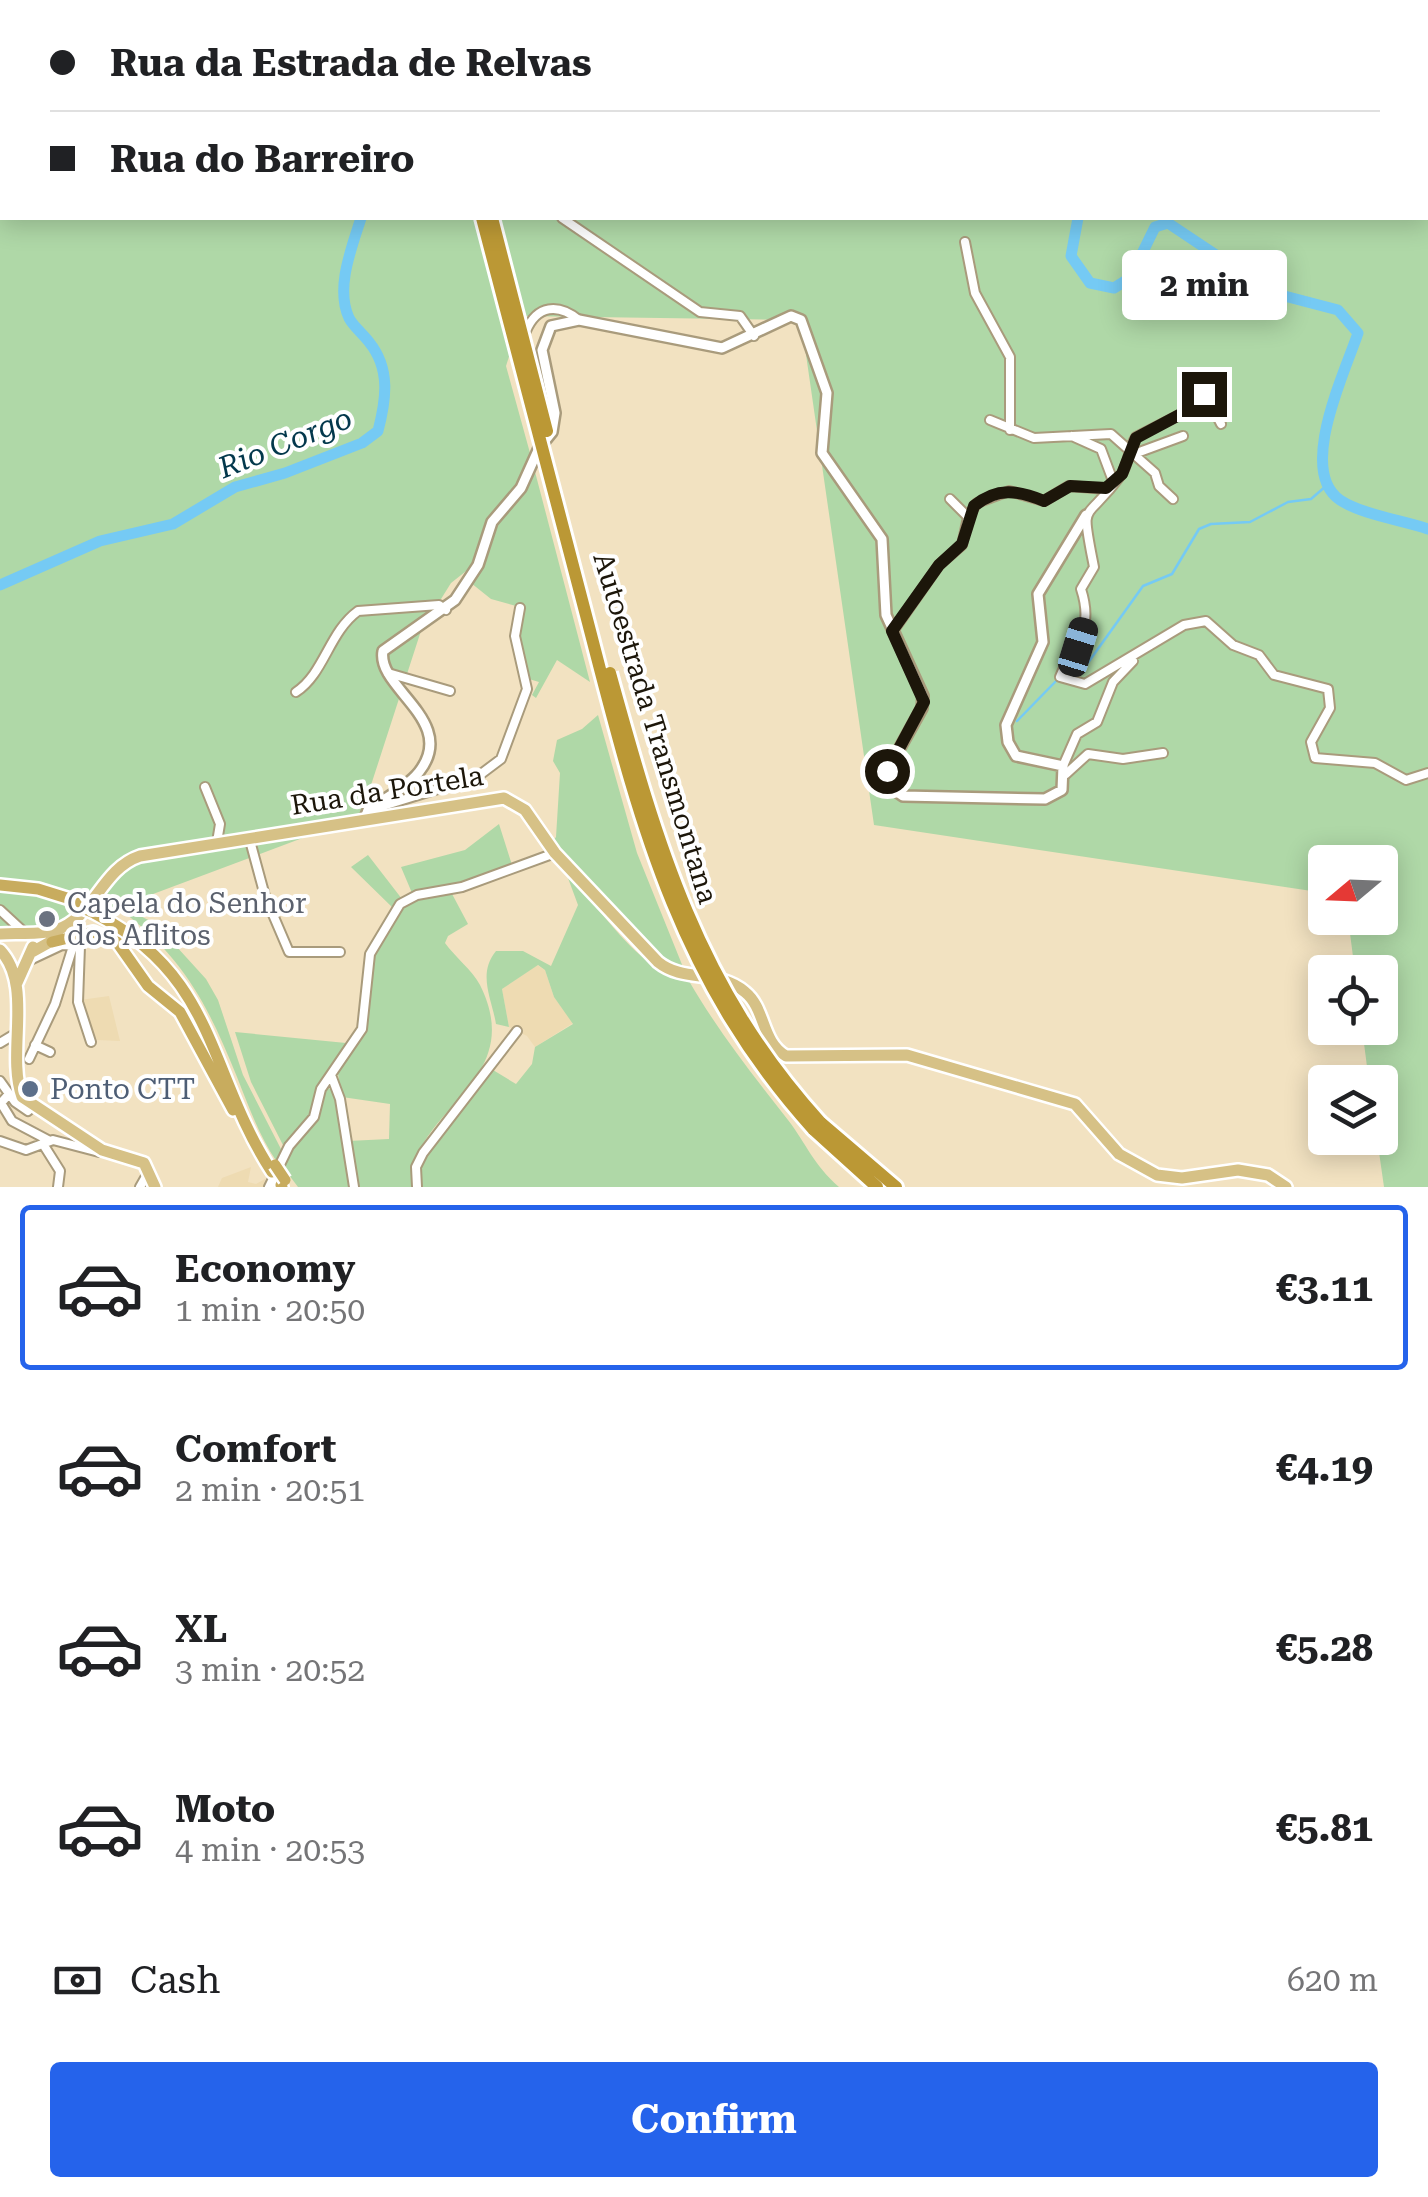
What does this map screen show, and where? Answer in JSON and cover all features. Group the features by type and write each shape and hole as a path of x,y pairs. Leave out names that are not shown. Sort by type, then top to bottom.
{"highway":[{"name":"Autoestrada Transmontana","path":"483,220 616,728 660,873 690,949 720,1007 766,1074 877,1187"},
{"name":"Autoestrada Transmontana","path":"493,220 582,572 664,857 719,984 770,1062 817,1126 896,1187"},
{"path":"0,887 82,905 148,942 187,985 281,1185"},
{"path":"96,911 151,949 182,984 213,1042 255,1144"},
{"path":"52,942 86,932 116,942 148,986 180,1012 273,1169"}],"main road":[{"name":"Rua da Portela","path":"16,931 69,924 116,869 150,854 367,814 504,798 525,810 555,853 628,936 665,968 678,974 717,976 751,998 772,1044 786,1056 887,1052 912,1056 1078,1105 1116,1152 1156,1174 1182,1178 1241,1170 1268,1175 1286,1187"},
{"name":"Rua da Portela","path":"27,958 84,919 121,872 150,854"},
{"path":"16,988 3,944 16,931 27,958 16,988 20,1091 32,1107 108,1152 136,1159 150,1169 155,1187"},
{"path":"4,954 27,958"}],"street":[{"path":"565,220 700,312 740,316 754,336"},
{"path":"965,242 975,293 1010,355 1010,430"},
{"path":"526,332 533,317 549,308 562,309 579,320"},
{"path":"367,814 418,773 426,754 420,712 388,673 382,656 388,644 446,610 474,574 490,526 521,488 539,448 554,428 542,350 545,334 555,324 579,320 664,334 715,348 754,336 791,316 799,318 828,398 821,450 882,539 885,612 924,702 887,771 892,789 908,796 1046,800 1062,790 1076,734 1096,723 1115,680 1143,650"},
{"path":"1065,770 1054,760 1023,760 1012,752 1006,737 1008,717 1042,646 1044,627 1038,594 1086,515 1122,472 1144,431 1181,414 1202,393 1221,424"},
{"path":"990,420 1034,438 1106,432 1131,451 1173,499"},
{"path":"1072,436 1102,450 1110,485"},
{"path":"1131,451 1184,436"},
{"path":"892,631 939,565 962,544 968,517 977,502 1003,492 1025,492 1044,501 1070,486 1110,485"},
{"path":"950,500 968,517"},
{"path":"1086,515 1085,533 1094,566 1081,590 1087,617 1076,653 1059,676 1084,684 1192,622 1210,622 1232,644 1259,655 1274,675 1328,689 1331,706 1310,743 1316,759 1375,763 1403,780 1428,773"},
{"path":"296,692 309,679 336,634 358,612 437,606 446,610"},
{"path":"367,814 477,777 502,757 527,693 527,673 516,640 520,608"},
{"path":"388,673 450,690"},
{"path":"1065,770 1088,754 1123,759 1163,753"},
{"path":"205,787 220,824 217,842"},
{"path":"249,837 265,896 289,952 340,952"},
{"path":"281,1185 290,1146 314,1117 320,1092 362,1029 370,954 400,904 416,895 462,887 555,853"},
{"path":"0,910 16,931"},
{"path":"27,958 74,943"},
{"path":"74,943 82,952 78,1002 91,1042"},
{"path":"29,1060 54,1006 74,943"},
{"path":"417,1187 416,1168 422,1153 517,1031"},
{"path":"0,1043 15,1034"},
{"path":"35,1045 50,1052"},
{"path":"331,1076 339,1094 354,1187"},
{"path":"0,1080 25,1110 32,1107"},
{"path":"9,1094 1,1102 9,1118 45,1142 108,1152"},
{"path":"0,1141 22,1150 45,1142"},
{"path":"45,1142 60,1170 58,1187"},
{"path":"140,1187 150,1169"}],"shaded area":[{"path":"537,965 545,970 554,997 573,1023 535,1047 527,1036 509,1027 502,989"},
{"path":"109,996 120,1041 97,1040 80,1000"},
{"path":"251,1167 248,1182 256,1184 265,1179 264,1187 218,1187 222,1178"}],"green space":[{"path":"0,220 1428,220 1428,1187 1384,1187 1379,1155 1398,1155 1398,1065 1367,1065 1364,1045 1398,1045 1398,955 1353,955 1350,935 1398,935 1398,845 1308,845 1308,890 874,825 801,320 522,316 506,366 530,453 516,487 488,517 470,568 451,583 441,599 430,603 361,816 121,906 156,924 206,979 218,1000 243,1075 282,1151 277,1162 203,1004 159,944 117,907 49,933 0,934"},
{"path":"534,468 590,682 557,660 536,698 532,695 539,682 529,679 519,638 523,608 491,599 471,583 494,526 525,490"},
{"path":"598,715 637,853 685,972 664,963 552,842 556,837 560,773 553,761 557,740 582,729"},
{"path":"499,824 512,865 458,886 412,893 401,867 465,850"},
{"path":"368,855 402,899 393,908 351,867"},
{"path":"565,870 636,951 670,975 689,981 816,1162 839,1187 420,1187 420,1167 426,1154 483,1077 493,1070 516,1084 532,1064 535,1047 573,1024 554,997 545,970 538,965 502,989 509,1027 496,1024 487,978 496,951 523,951 551,966 578,905"},
{"path":"451,892 468,924 448,936 445,943 480,985 491,1019 490,1048 479,1073 428,1137 416,1160 413,1187 357,1187 348,1141 389,1139 390,1104 342,1097 338,1074 366,1026 371,959 399,909 411,899"},
{"path":"235,1032 346,1043 317,1086 309,1119 284,1147 251,1082"},
{"path":"325,1087 333,1090 351,1187 298,1187 283,1167 295,1145 318,1119"}],"waterway":[{"name":"Rio Corgo","path":"0,585 100,541 173,524 235,487 285,473 362,443 378,431 384,374 376,352 353,324 345,306 346,268 360,220"},
{"path":"1078,220 1071,256 1090,283 1114,288 1130,278 1155,227 1168,223 1273,293 1338,310 1358,333 1335,395 1323,445 1328,486 1349,505 1428,529"},
{"path":"1063,673 1085,667 1143,586 1172,574 1199,529 1211,524 1250,522 1288,502 1311,499 1326,486"},
{"path":"1017,721 1058,679"}],"place":[{"name":"Capela do Senhor dos Aflitos","path":"47,919"},
{"name":"Ponto CTT","path":"30,1089"}],"route":[{"path":"887,771 924,702 892,631 939,565 962,544 974,506 1003,492 1025,492 1044,501 1070,486 1106,488 1122,474 1129,449 1138,436 1181,414 1198,394 1204,394"}]}
